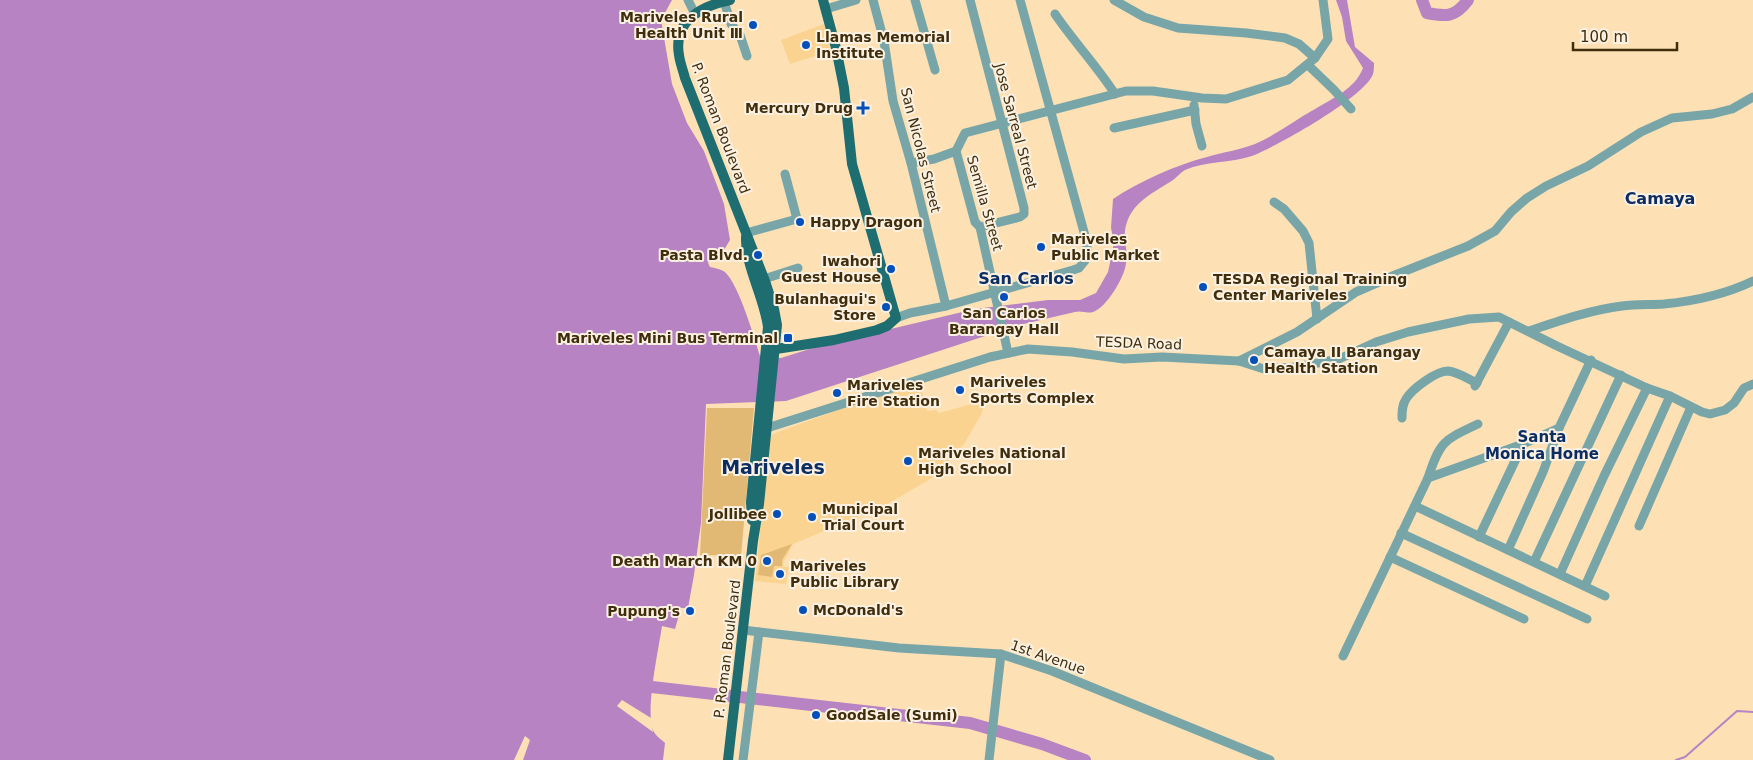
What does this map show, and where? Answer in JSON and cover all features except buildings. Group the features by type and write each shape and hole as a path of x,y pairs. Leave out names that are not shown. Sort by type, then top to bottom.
{"main road":[{"name":"P. Roman Boulevard","path":"727,1 695,14 685,24 678,43 685,78 764,278 777,325 751,502 753,541"},
{"path":"772,353 877,330 892,323 896,318 852,164 844,88 825,4"},
{"name":"P. Roman Boulevard","path":"746,233 745,248 765,310 772,353"},
{"name":"P. Roman Boulevard","path":"728,760 742,630 759,504 767,428 765,409"}],"street":[{"path":"688,0 695,14"},
{"path":"825,4 856,0"},
{"name":"San Nicolas Street","path":"873,0 884,41 893,101 911,163 946,306"},
{"path":"915,0 935,70"},
{"name":"Jose Sarreal Street","path":"970,0 1024,208 1024,214 1020,218 980,227"},
{"path":"896,318 946,306 1073,270 1085,263 1087,258 1087,243 1049,112 1020,0"},
{"path":"1114,0 1144,17 1178,28 1285,38 1299,44 1349,107"},
{"path":"911,163 934,159 956,152 965,133 1126,91 1153,91 1226,99 1288,80 1312,61 1328,40 1323,0"},
{"path":"727,1 731,24 740,35 747,56"},
{"path":"1055,14 1069,35 1102,73 1116,94"},
{"path":"1194,97 1196,124 1202,146"},
{"path":"1239,362 1297,332 1356,292 1468,246 1495,231 1511,212 1528,198 1546,186 1588,166 1641,132 1672,118 1712,114 1732,109 1753,97"},
{"path":"1114,128 1195,110"},
{"name":"Semilla Street","path":"956,152 975,222 980,227 1008,352"},
{"path":"746,233 797,219 785,174"},
{"path":"1274,202 1284,209 1303,231 1309,243 1317,319"},
{"path":"764,278 798,268"},
{"path":"1529,331 1566,319 1621,306 1700,300 1733,290 1753,281"},
{"name":"TESDA Road","path":"767,428 1008,352 1028,349 1072,352 1124,359 1162,357 1239,362 1264,369 1296,367 1339,360 1376,342 1408,332 1469,319 1499,317 1647,388 1710,414 1725,410 1734,403 1744,388 1753,384"},
{"path":"1402,418 1402,409 1406,400 1416,388 1436,375 1445,371 1454,372 1476,385 1509,322"},
{"path":"1508,550 1543,472 1559,428 1591,360"},
{"path":"1534,562 1621,375"},
{"path":"1560,574 1604,476 1647,388"},
{"path":"1585,586 1670,396"},
{"path":"1639,526 1691,407"},
{"path":"1343,656 1428,478 1434,458 1442,444 1453,436 1478,424"},
{"path":"1428,478 1523,444 1559,428"},
{"path":"1479,536 1523,444"},
{"path":"1414,506 1605,596"},
{"path":"1402,533 1587,619"},
{"path":"1390,557 1524,619"},
{"name":"1st Avenue","path":"742,630 900,648 1000,654 1052,671 1270,760"},
{"path":"743,760 759,632"},
{"path":"988,760 993,731 1000,654"}],"shaded area":[{"path":"0,0 672,0 661,20 672,84 687,123 704,151 724,204 730,240 724,250 712,255 708,263 710,267 725,272 736,288 760,356 781,358 819,346 975,309 1048,300 1080,300 1096,293 1108,272 1114,242 1111,228 1113,199 1146,180 1171,169 1195,160 1249,146 1263,140 1336,97 1355,82 1363,68 1346,41 1342,17 1336,0 1347,0 1355,47 1374,63 1374,68 1373,74 1366,84 1338,108 1280,143 1252,156 1201,165 1185,170 1140,202 1131,214 1125,228 1127,258 1125,269 1114,291 1104,305 1093,312 1077,312 1019,325 786,401 706,404 701,523 688,608 681,608 675,629 662,626 651,697 651,724 655,733 665,743 663,760 0,760"},
{"name":"Llamas Memorial Institute","path":"824,24 831,51 790,64 781,40"},
{"path":"920,382 927,411 936,410 939,413 986,400 981,415 964,444 932,478 884,506 793,544 784,561 783,567 789,567 786,584 755,581 770,435"},
{"path":"707,408 754,408 741,556 700,555"},
{"path":"792,544 782,560 782,566 774,566 772,577 758,575 761,555"}],"pier":[{"path":"622,700 651,718 653,732 617,706"},
{"path":"525,736 530,740 523,760 514,760"}],"waterway":[{"path":"1422,0 1427,13 1440,15 1455,13 1468,0"},
{"path":"652,687 970,723 1042,744 1085,760"},
{"path":"1676,760 1685,757 1737,711 1753,712"}],"place":[{"name":"Mariveles Rural Health Unit Ⅲ","path":"753,25"},
{"name":"Llamas Memorial Institute","path":"806,45"},
{"name":"Mercury Drug","path":"863,108"},
{"name":"Happy Dragon","path":"800,222"},
{"name":"Mariveles Public Market","path":"1041,247"},
{"name":"Pasta Blvd.","path":"758,255"},
{"name":"Iwahori Guest House","path":"891,269"},
{"name":"TESDA Regional Training Center Mariveles","path":"1203,287"},
{"name":"San Carlos Barangay Hall","path":"1004,297"},
{"name":"Bulanhagui's Store","path":"886,307"},
{"name":"Mariveles Mini Bus Terminal","path":"788,338"},
{"name":"Camaya II Barangay Health Station","path":"1254,360"},
{"name":"Mariveles Sports Complex","path":"960,390"},
{"name":"Mariveles Fire Station","path":"837,393"},
{"name":"Mariveles National High School","path":"908,461"},
{"name":"Jollibee","path":"777,514"},
{"name":"Municipal Trial Court","path":"812,517"},
{"name":"Death March KM 0","path":"767,561"},
{"name":"Mariveles Public Library","path":"780,574"},
{"name":"McDonald's","path":"803,610"},
{"name":"Pupung's","path":"690,611"},
{"name":"GoodSale (Sumi)","path":"816,715"}],"district":[{"name":"Camaya","path":"1660,198"},
{"name":"San Carlos","path":"1026,278"},
{"name":"Santa Monica Home","path":"1542,446"},
{"name":"Mariveles","path":"773,467"}]}
